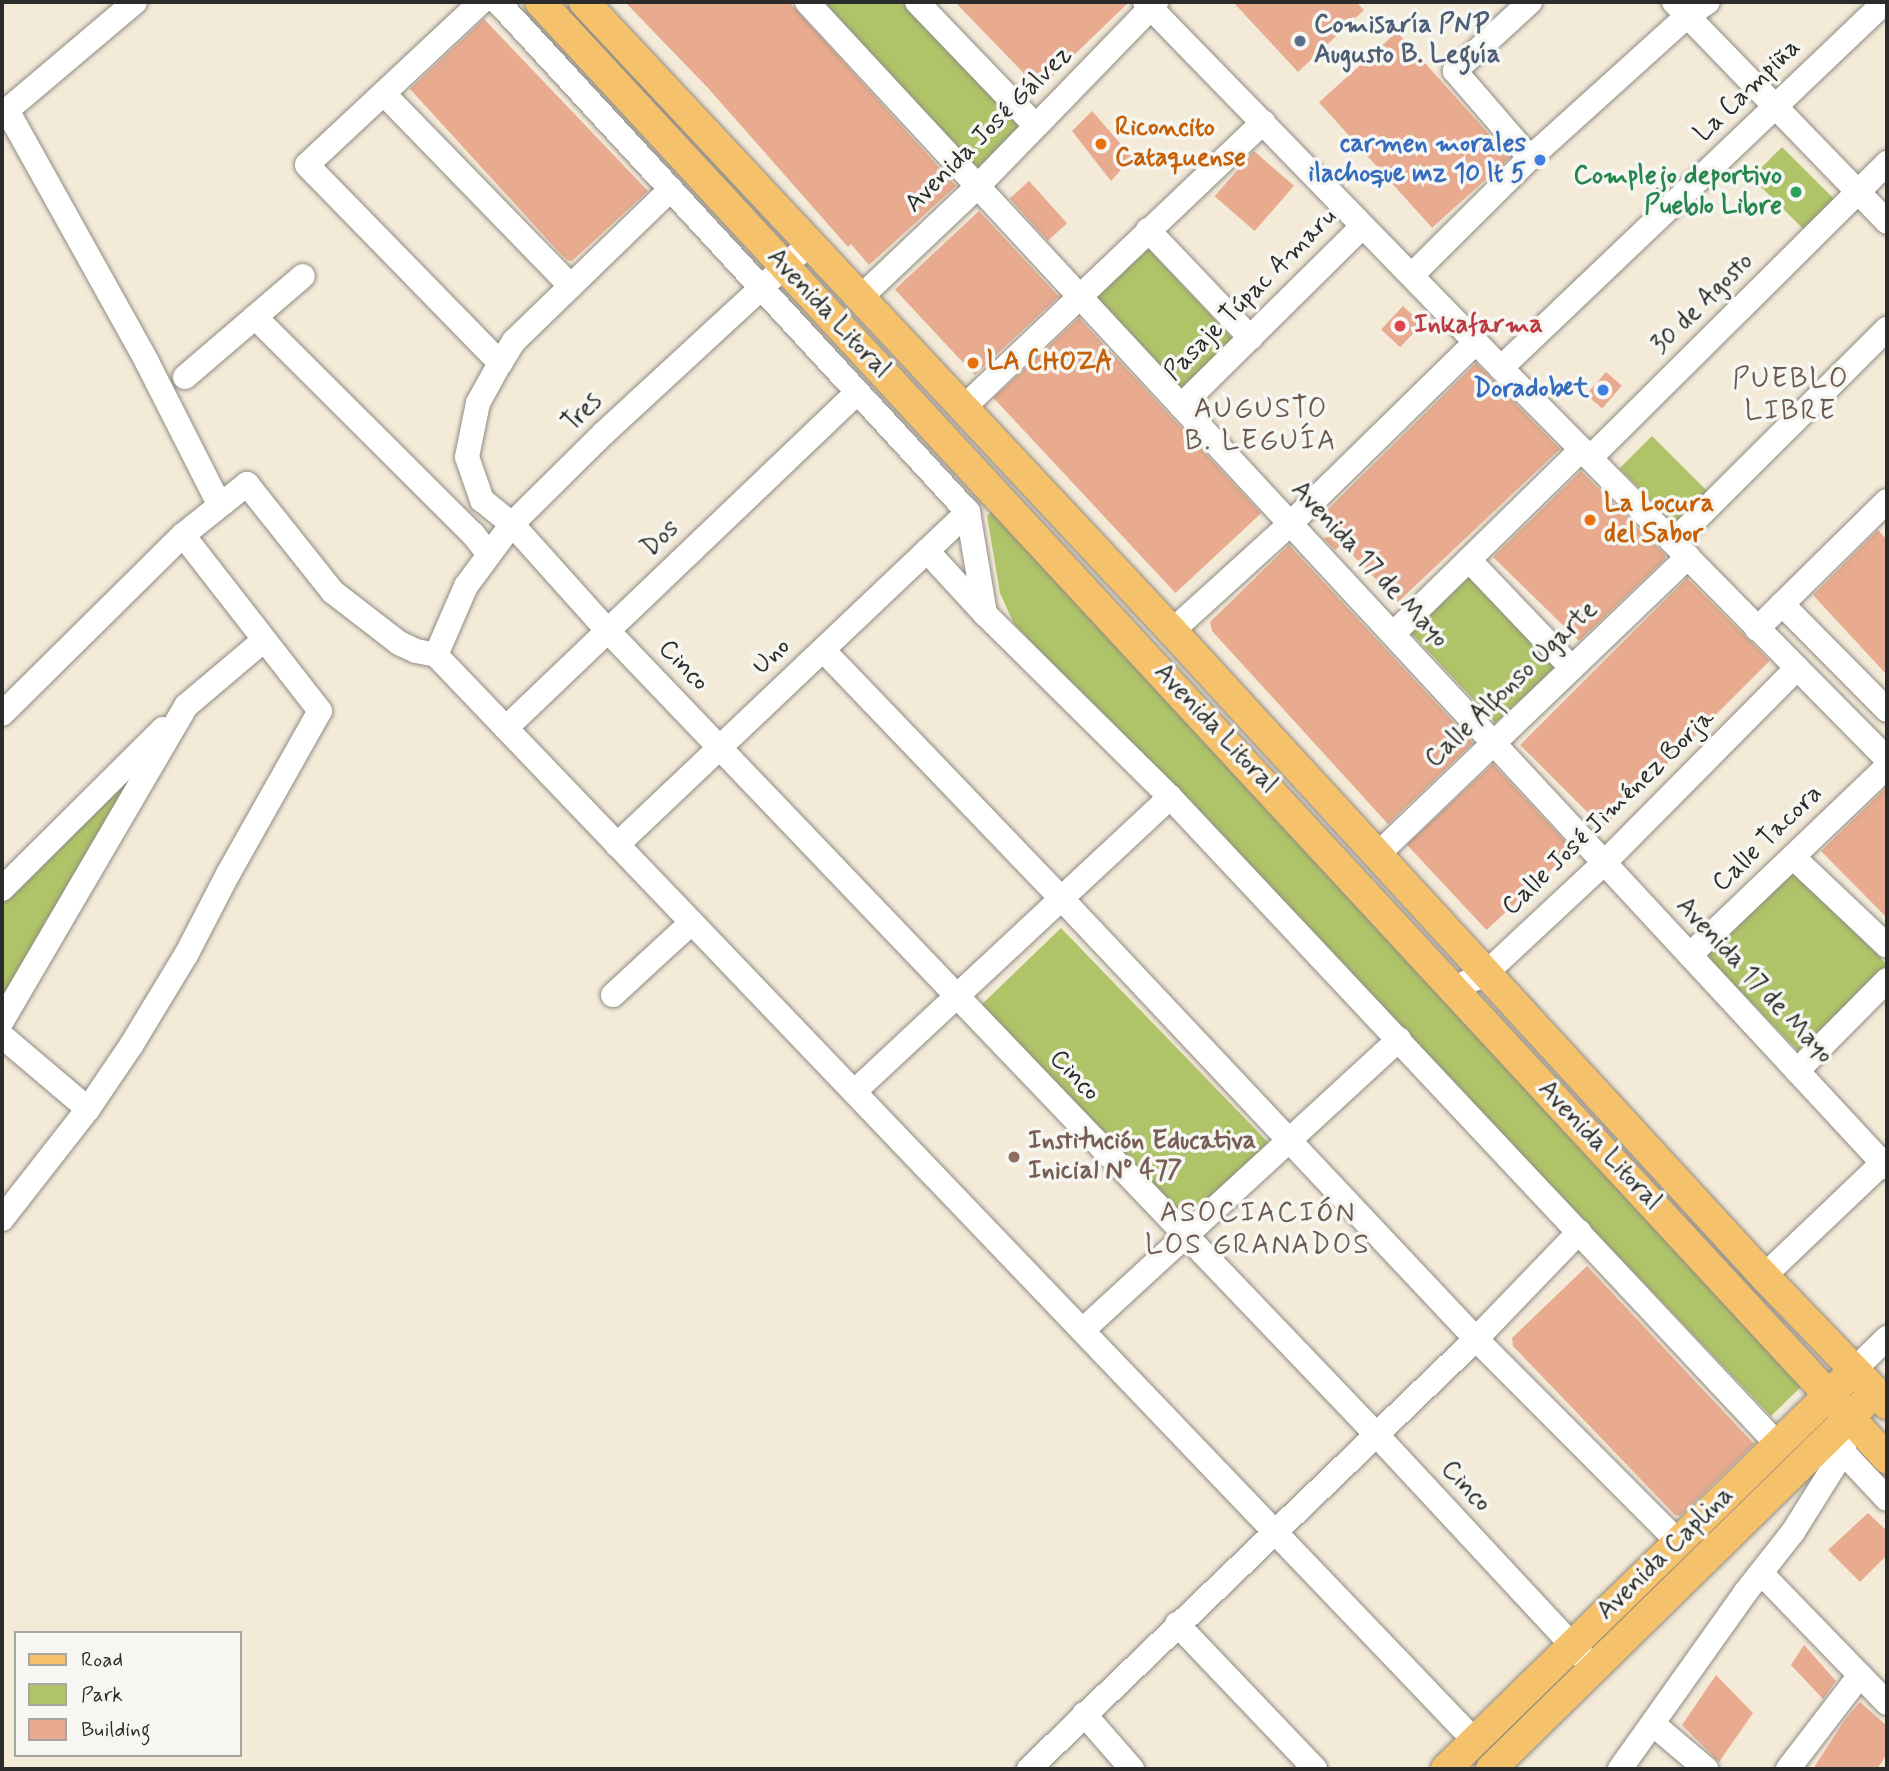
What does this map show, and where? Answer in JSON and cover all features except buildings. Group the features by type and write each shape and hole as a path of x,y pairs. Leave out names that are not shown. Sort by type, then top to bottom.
{"main road":[{"name":"Avenida Litoral","path":"540,2 1887,1458"},
{"name":"Avenida Litoral","path":"584,2 1172,631 1765,1276 1854,1370 1883,1392"},
{"name":"Avenida Caplina","path":"1446,1769 1854,1370"},
{"name":"Avenida Caplina","path":"1491,1769 1849,1417 1883,1392"}],"street":[{"path":"135,2 6,110 147,362 219,504"},
{"path":"481,2 307,165 500,363"},
{"name":"Avenida Litoral","path":"498,2 968,512"},
{"name":"Avenida 17 de Mayo","path":"807,2 1604,863 1886,1163"},
{"path":"917,2 1035,125"},
{"path":"1530,2 1455,71 1530,158"},
{"path":"1412,275 1681,9 1707,2"},
{"name":"La Campiña","path":"1501,368 1885,2"},
{"path":"1151,4 1362,227 1887,759"},
{"name":"Avenida José Gálvez","path":"861,297 978,186 1151,4"},
{"path":"1681,9 1860,191 1887,222"},
{"path":"384,94 571,286"},
{"path":"962,409 1263,122"},
{"name":"30 de Agosto","path":"1392,634 1586,454 1887,163"},
{"name":"Cinco","path":"671,189 514,341 500,363 478,403 467,457 482,500 512,524 608,631 1375,1433 1594,1668"},
{"name":"Pasaje Túpac Amaru","path":"1181,406 1362,227"},
{"path":"1148,230 1251,338"},
{"name":"Tres","path":"436,655 466,586 512,524 604,433 810,243"},
{"path":"185,377 303,276"},
{"path":"255,317 473,534 488,553"},
{"name":"Calle Alfonso Ugarte","path":"1377,855 1572,668 1887,329"},
{"path":"1172,631 1290,524 1476,342"},
{"name":"Dos","path":"506,728 858,392"},
{"path":"2,714 183,535 247,484 333,592 399,643 416,652 436,655 1475,1741"},
{"path":"968,512 985,614"},
{"name":"Uno","path":"617,845 968,512"},
{"path":"1757,629 1882,516"},
{"path":"2,1219 88,1109 132,1044 186,955 228,874 320,711 183,535"},
{"path":"927,551 985,614 1170,797 1778,1445"},
{"path":"1469,561 1572,668"},
{"path":"1782,604 1887,710"},
{"path":"2,889 186,706 264,640"},
{"path":"823,650 1062,899 1288,1143 1476,1339 1678,1542"},
{"name":"Calle José Jiménez Borja","path":"1454,988 1485,974 1604,863 1797,668"},
{"path":"2,1021 186,706"},
{"name":"Calle Tacora","path":"1690,955 1887,767"},
{"path":"855,1091 1170,797"},
{"path":"1793,857 1887,946"},
{"path":"613,995 691,923"},
{"path":"1797,1070 1887,980"},
{"path":"2,1036 88,1109"},
{"path":"1083,1329 1399,1039"},
{"path":"1765,1276 1886,1163"},
{"path":"1028,1769 1375,1433 1476,1339 1579,1232"},
{"name":"Avenida Caplina","path":"1854,1370 1887,1338"},
{"path":"1619,1769 1793,1532 1843,1452 1849,1417"},
{"path":"1843,1452 1887,1499"},
{"path":"1761,1573 1887,1703"},
{"path":"1177,1625 1315,1769"},
{"path":"1788,1769 1860,1675"},
{"path":"1084,1714 1132,1769"},
{"path":"1653,1724 1706,1769"}],"green space":[{"path":"816,2 903,2 1020,125 974,172"},
{"name":"Complejo deportivo Pueblo Libre","path":"1782,147 1842,207 1812,238 1752,177"},
{"path":"1147,247 1234,341 1179,392 1092,298"},
{"path":"1652,436 1713,497 1680,529 1619,469"},
{"path":"993,510 1804,1384 1771,1416 1014,624 1000,593 987,516"},
{"path":"1468,575 1555,668 1495,723 1409,630"},
{"path":"139,764 2,1007 2,902 102,796"},
{"path":"1795,869 1887,964 1798,1051 1706,955"},
{"path":"1061,928 1269,1143 1189,1220 981,1005"}],"place":[{"name":"Comisaría PNP Augusto B. Leguía","path":"1300,41"},
{"name":"Riconcito Cataquense","path":"1101,144"},
{"name":"carmen morales ilachoque mz 10 lt 5","path":"1540,160"},
{"name":"Complejo deportivo Pueblo Libre","path":"1796,192"},
{"name":"Inkafarma","path":"1400,326"},
{"name":"LA CHOZA","path":"973,363"},
{"name":"Doradobet","path":"1603,390"},
{"name":"La Locura del Sabor","path":"1590,520"},
{"name":"Institución Educativa Inicial Nº 477","path":"1014,1157"}],"district":[{"name":"PUEBLO LIBRE","path":"1791,396"},
{"name":"AUGUSTO B. LEGUÍA","path":"1261,426"},
{"name":"ASOCIACIÓN LOS GRANADOS","path":"1258,1230"}]}
